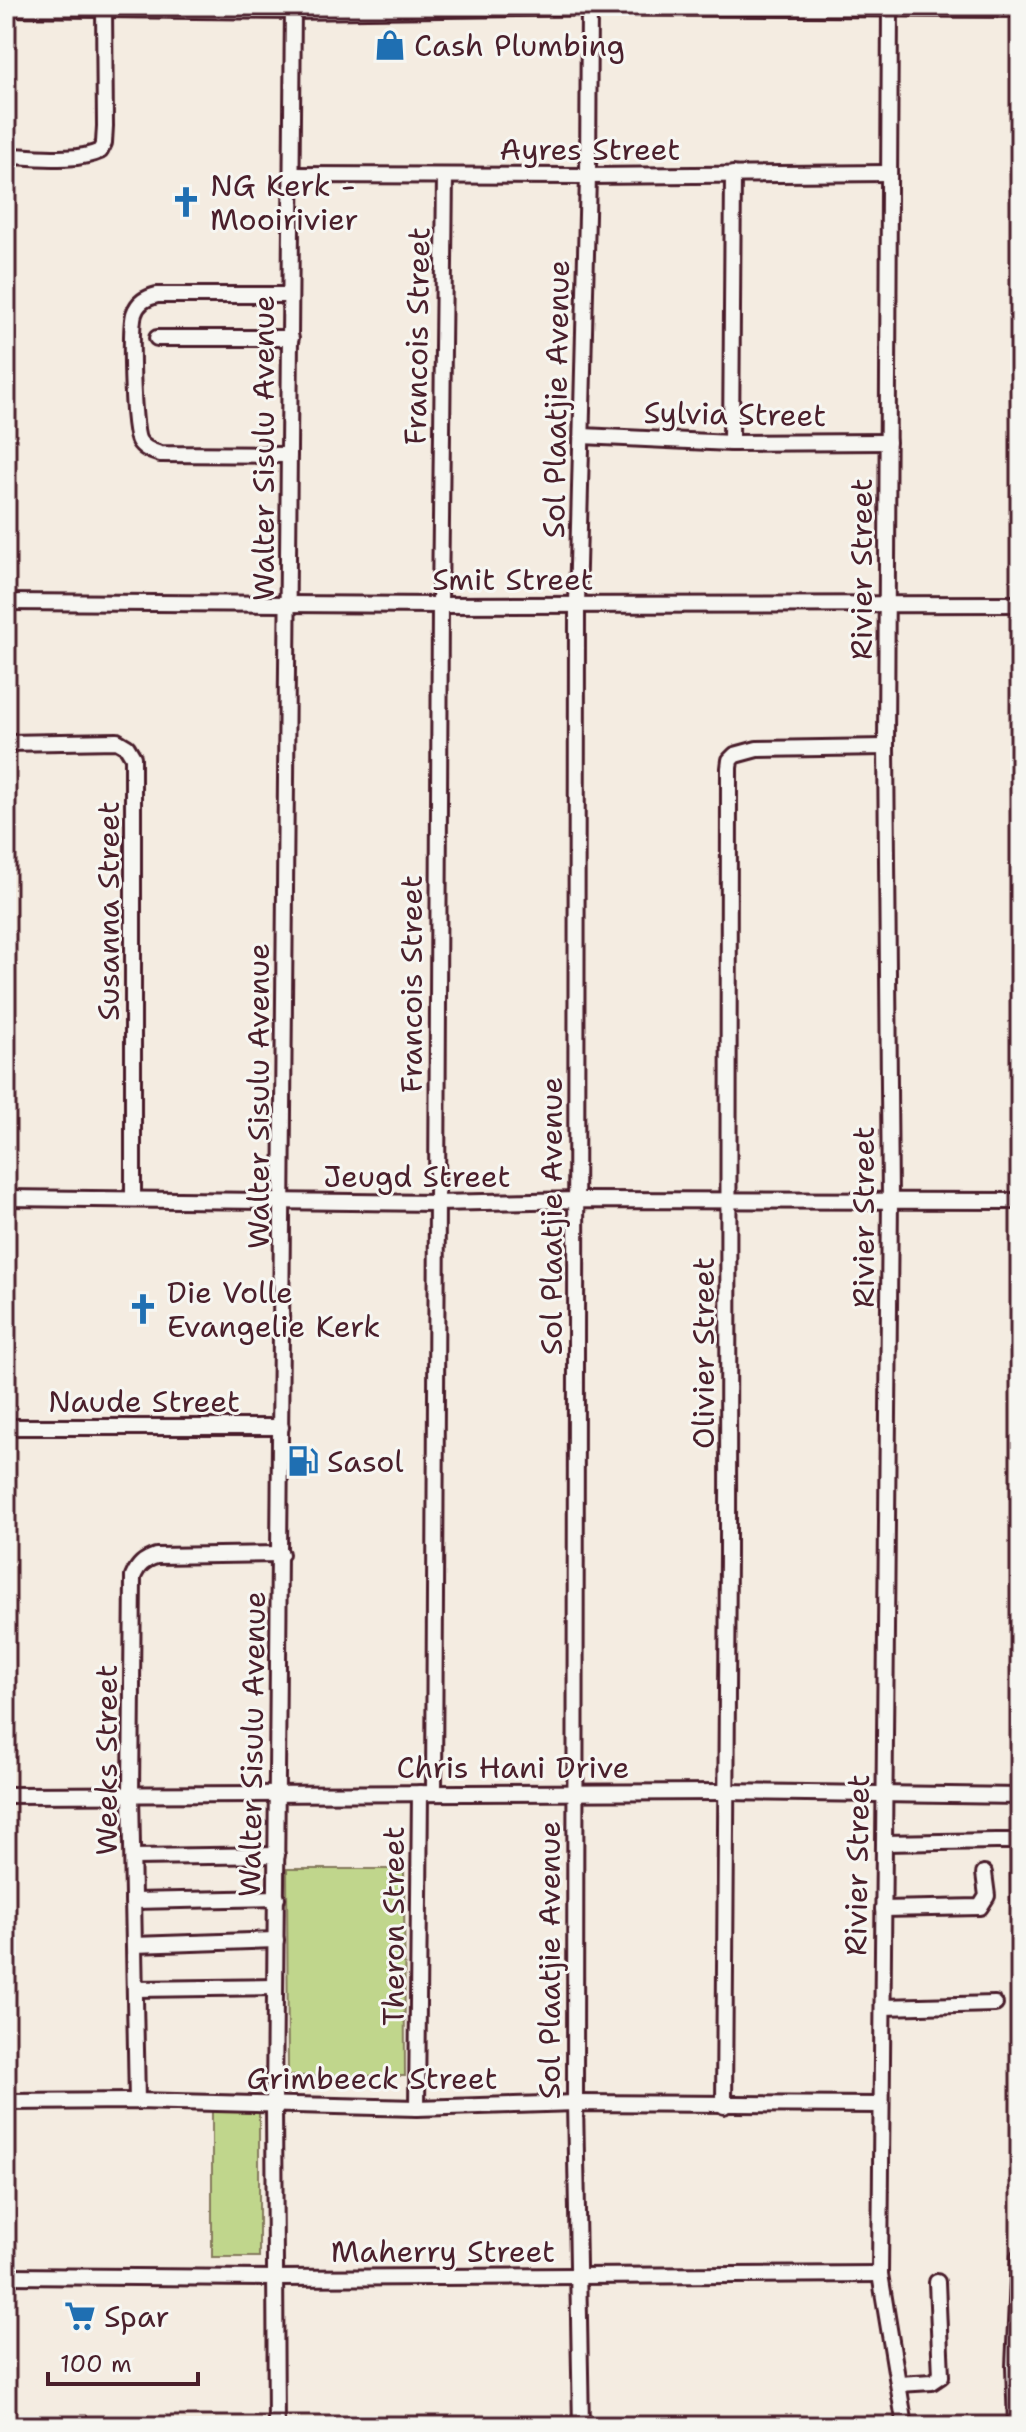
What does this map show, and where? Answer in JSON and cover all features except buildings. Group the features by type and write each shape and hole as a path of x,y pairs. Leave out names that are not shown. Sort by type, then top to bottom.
{"main road":[{"path":"1017,2426 1015,2367 1020,2257"}],"street":[{"name":"Sol Plaatjie Avenue","path":"581,2426 575,2103 577,604 589,7"},
{"name":"Rivier Street","path":"890,7 886,603 890,1199 880,2274 905,2426"},
{"path":"6,8 1020,9"},
{"path":"6,156 93,154 100,151 105,126 104,8"},
{"name":"Walter Sisulu Avenue","path":"276,2426 274,2104 293,9"},
{"name":"Ayres Street","path":"291,175 888,173"},
{"path":"731,443 733,174"},
{"name":"Francois Street","path":"427,1793 436,1203 445,176"},
{"path":"289,455 160,454 139,442 134,421 133,328 138,305 145,298 157,295 290,295"},
{"path":"157,338 291,338"},
{"name":"Sylvia Street","path":"582,436 731,443 888,442"},
{"name":"Smit Street","path":"6,602 287,605 1020,604"},
{"name":"Susanna Street","path":"6,743 117,741 127,747 133,757 133,1199"},
{"name":"Olivier Street","path":"724,2106 730,760 743,751 757,749 886,747"},
{"name":"Jeugd Street","path":"6,1198 436,1203 577,1200 1020,1201"},
{"name":"Naude Street","path":"6,1427 281,1427"},
{"name":"Weeks Street","path":"137,2101 131,1794 132,1589 137,1567 156,1556 281,1554"},
{"name":"Chris Hani Drive","path":"6,1795 726,1792 1020,1796"},
{"name":"Theron Street","path":"417,2108 427,1793"},
{"path":"884,1843 1013,1841 1019,1844 1020,1929"},
{"path":"133,1857 277,1855"},
{"path":"883,1909 980,1907 987,1896 984,1873"},
{"path":"133,1901 277,1898"},
{"path":"134,1945 276,1940"},
{"path":"135,1989 275,1987"},
{"path":"883,2007 995,2004"},
{"name":"Grimbeeck Street","path":"6,2102 137,2101 417,2108 575,2103 881,2105"},
{"name":"Maherry Street","path":"6,2276 276,2278 880,2274"},
{"path":"899,2384 932,2382 941,2376 937,2282"}],"green space":[{"path":"287,1869 404,1869 405,2076 288,2076"},
{"path":"212,2107 259,2107 259,2257 212,2257"}],"place":[{"name":"Cash Plumbing","path":"390,45"},
{"name":"NG Kerk - Mooirivier","path":"186,202"},
{"name":"Die Volle Evangelie Kerk","path":"143,1309"},
{"name":"Sasol","path":"303,1461"},
{"name":"Spar","path":"80,2316"}]}
